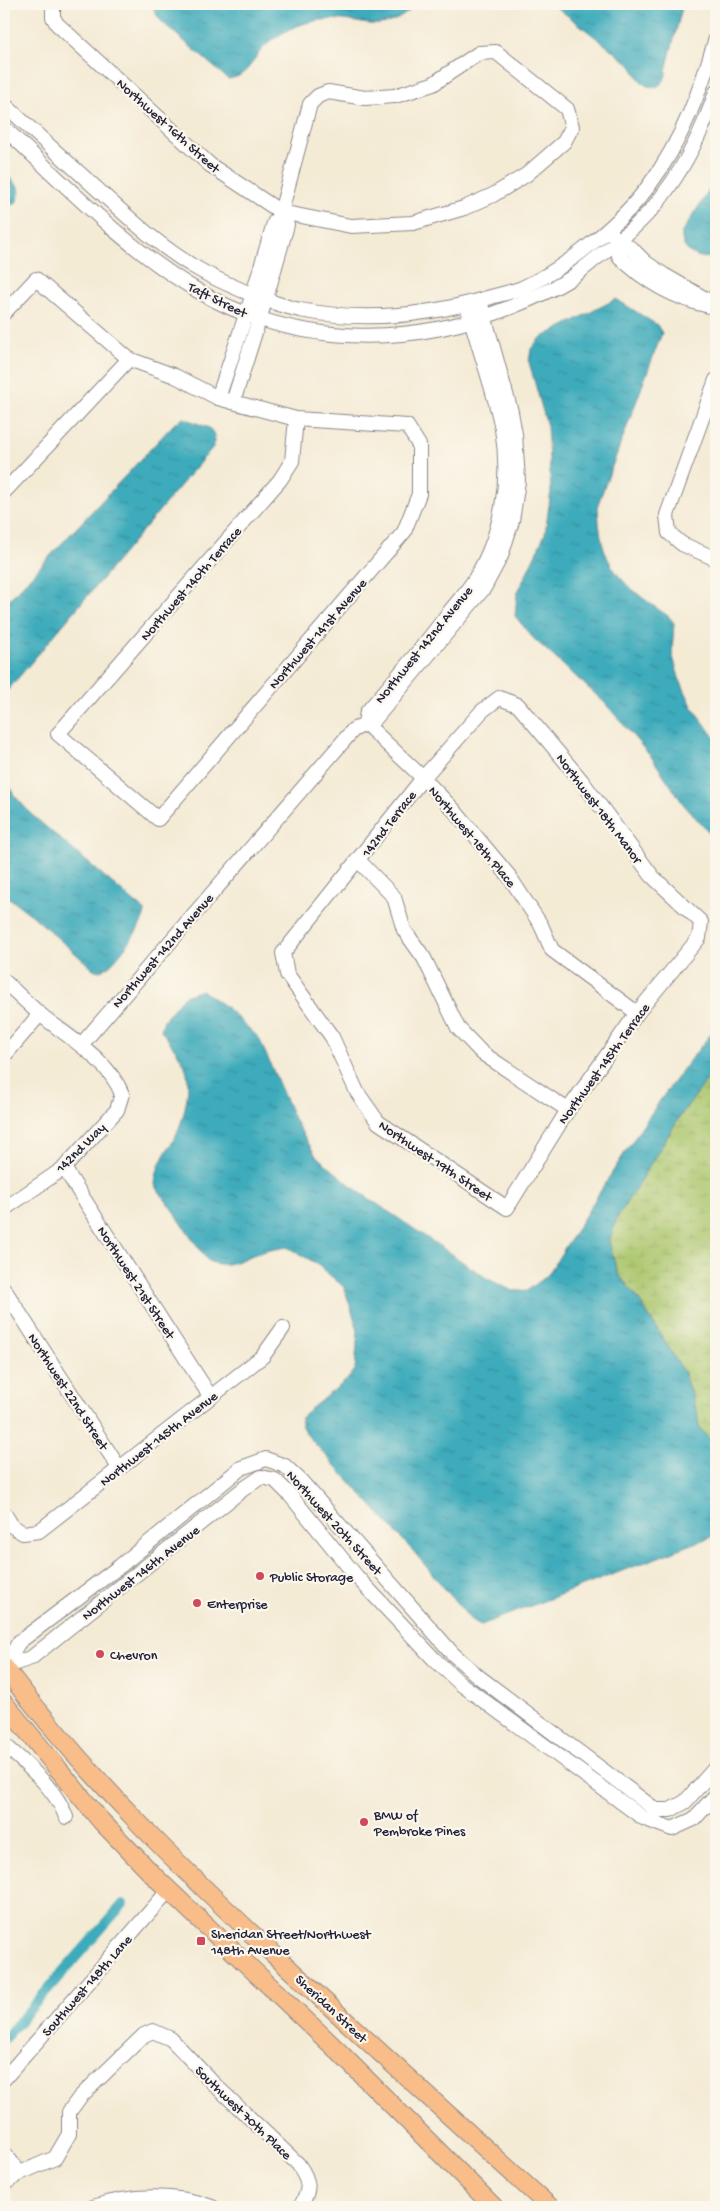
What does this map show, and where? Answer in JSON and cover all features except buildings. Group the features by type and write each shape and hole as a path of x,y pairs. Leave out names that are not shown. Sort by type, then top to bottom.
{"main road":[{"name":"Sheridan Street","path":"4,1667 83,1765 174,1864 550,2207"},
{"name":"Sheridan Street","path":"4,1703 96,1816 128,1849 338,2051 494,2207"},
{"path":"128,1849 158,1865 174,1864 169,1890"}],"street":[{"name":"Northwest 16th Street","path":"53,6 57,24 210,165 281,212 351,226 412,223 464,208 493,195 526,175 564,142 572,127 567,109 496,52 479,53 433,84 395,96 365,98 328,92 318,96 310,104 281,212"},
{"path":"473,302 522,288 557,270 624,215 650,184 674,147 693,107 716,38"},
{"path":"478,319 534,298 570,278 619,242 639,223 666,192 690,154 709,113 716,92"},
{"name":"Taft Street","path":"4,104 142,230 204,272 260,296 297,309 358,317 395,316 442,310 473,302"},
{"name":"Taft Street","path":"4,128 136,249 199,291 246,314 293,329 355,336 392,336 440,330 478,319"},
{"path":"233,402 260,318 260,296 274,223 281,212"},
{"path":"608,228 619,242 619,256 646,279 678,296 716,306"},
{"path":"4,313 36,279 129,359 175,376 218,398 296,419"},
{"path":"218,398 246,314 260,296"},
{"name":"Northwest 142nd Avenue","path":"81,1045 353,730 375,719 474,602 496,568 506,541 516,502 518,458 511,412 473,302"},
{"path":"4,492 129,359"},
{"path":"716,380 667,515 669,533 682,544 716,559"},
{"name":"Northwest 141st Avenue","path":"158,820 404,532 419,494 418,445 407,426 296,419"},
{"name":"Northwest 140th Terrace","path":"158,820 58,734 280,480 292,461 296,419"},
{"name":"142nd Terrace","path":"283,953 423,778 482,711 499,698"},
{"name":"Northwest 18th Manor","path":"499,698 518,705 581,780 652,876 701,922"},
{"name":"Northwest 18th Place","path":"365,723 453,809 509,876 541,925 552,950 638,1013"},
{"path":"358,860 394,897 404,930 424,958 458,1028 482,1053 568,1110"},
{"name":"Northwest 145th Terrace","path":"507,1208 568,1110 638,1013 699,938 701,922"},
{"name":"Northwest 19th Street","path":"283,953 286,974 332,1037 357,1092 378,1122 507,1208"},
{"path":"4,981 40,1014 81,1045"},
{"path":"4,1056 40,1014"},
{"name":"142nd Way","path":"4,1209 64,1168 117,1110 122,1094 116,1079 81,1045"},
{"name":"Northwest 21st Street","path":"64,1168 210,1396"},
{"name":"Northwest 22nd Street","path":"4,1289 119,1468"},
{"name":"Northwest 145th Avenue","path":"4,1513 12,1526 23,1533 39,1531 263,1356 283,1328"},
{"name":"Northwest 20th Street","path":"4,1667 19,1642 120,1566 241,1468 266,1459 285,1466 301,1481 453,1654 479,1677 655,1816"},
{"name":"Northwest 146th Avenue","path":"4,1667 31,1658 242,1490 261,1477 274,1480"},
{"name":"Northwest 20th Street","path":"274,1480 290,1495 357,1577 460,1684 580,1774 643,1818 655,1816"},
{"path":"4,1744 52,1793 62,1806 66,1817"},
{"path":"716,1767 685,1802 655,1816 672,1830 694,1819 716,1795"},
{"name":"Southwest 148th Lane","path":"4,2079 169,1890"},
{"name":"Southwest 70th Place","path":"20,2173 56,2158 69,2134 69,2112 80,2097 144,2035 153,2031 172,2039 213,2083 298,2164 307,2178 308,2195 300,2207"},
{"path":"4,2153 20,2173 4,2184"},
{"path":"93,2207 111,2201 161,2197 201,2203 212,2207"}],"green space":[{"path":"716,1069 716,1447 699,1427 697,1412 683,1371 637,1297 618,1274 609,1242 617,1218 682,1113"}],"water":[{"path":"152,4 418,4 399,18 382,24 330,19 309,22 295,27 266,45 245,72 228,79 162,22"},
{"path":"552,4 683,4 664,81 656,87 645,84 628,63"},
{"path":"4,172 17,185 20,192 16,203 4,208"},
{"path":"716,180 716,257 697,256 687,250 682,239 682,232"},
{"path":"616,299 657,325 662,333 598,504 602,543 615,571 637,593 668,616 674,623 672,653 679,678 692,706 716,740 716,840 684,805 652,758 604,702 533,638 515,616 517,594 545,534 551,491 547,426 529,362 531,349 539,339"},
{"path":"184,418 209,428 215,435 213,447 8,690 4,699 4,605 174,424"},
{"path":"4,775 14,795 32,815 145,911 135,934 108,967 103,970 99,971 92,968 34,917 4,894"},
{"path":"202,990 227,1008 259,1038 295,1121 316,1156 358,1191 488,1279 513,1291 528,1290 547,1276 648,1118 692,1057 716,1028 716,1069 682,1113 617,1218 609,1242 618,1274 637,1297 683,1371 697,1412 699,1427 716,1447 716,1535 481,1625 471,1620 414,1552 308,1436 302,1425 301,1420 304,1414 347,1380 355,1370 358,1330 344,1287 314,1262 287,1247 227,1264 208,1261 155,1185 159,1166 181,1124 188,1086 188,1077 184,1064 161,1030 164,1020 184,996"}],"waterway":[{"path":"4,2039 123,1904"}],"place":[{"name":"Public Storage","path":"260,1576"},
{"name":"Enterprise","path":"197,1603"},
{"name":"Chevron","path":"100,1654"},
{"name":"BMW of Pembroke Pines","path":"364,1822"},
{"name":"Sheridan Street/Northwest 148th Avenue","path":"201,1941"}]}
